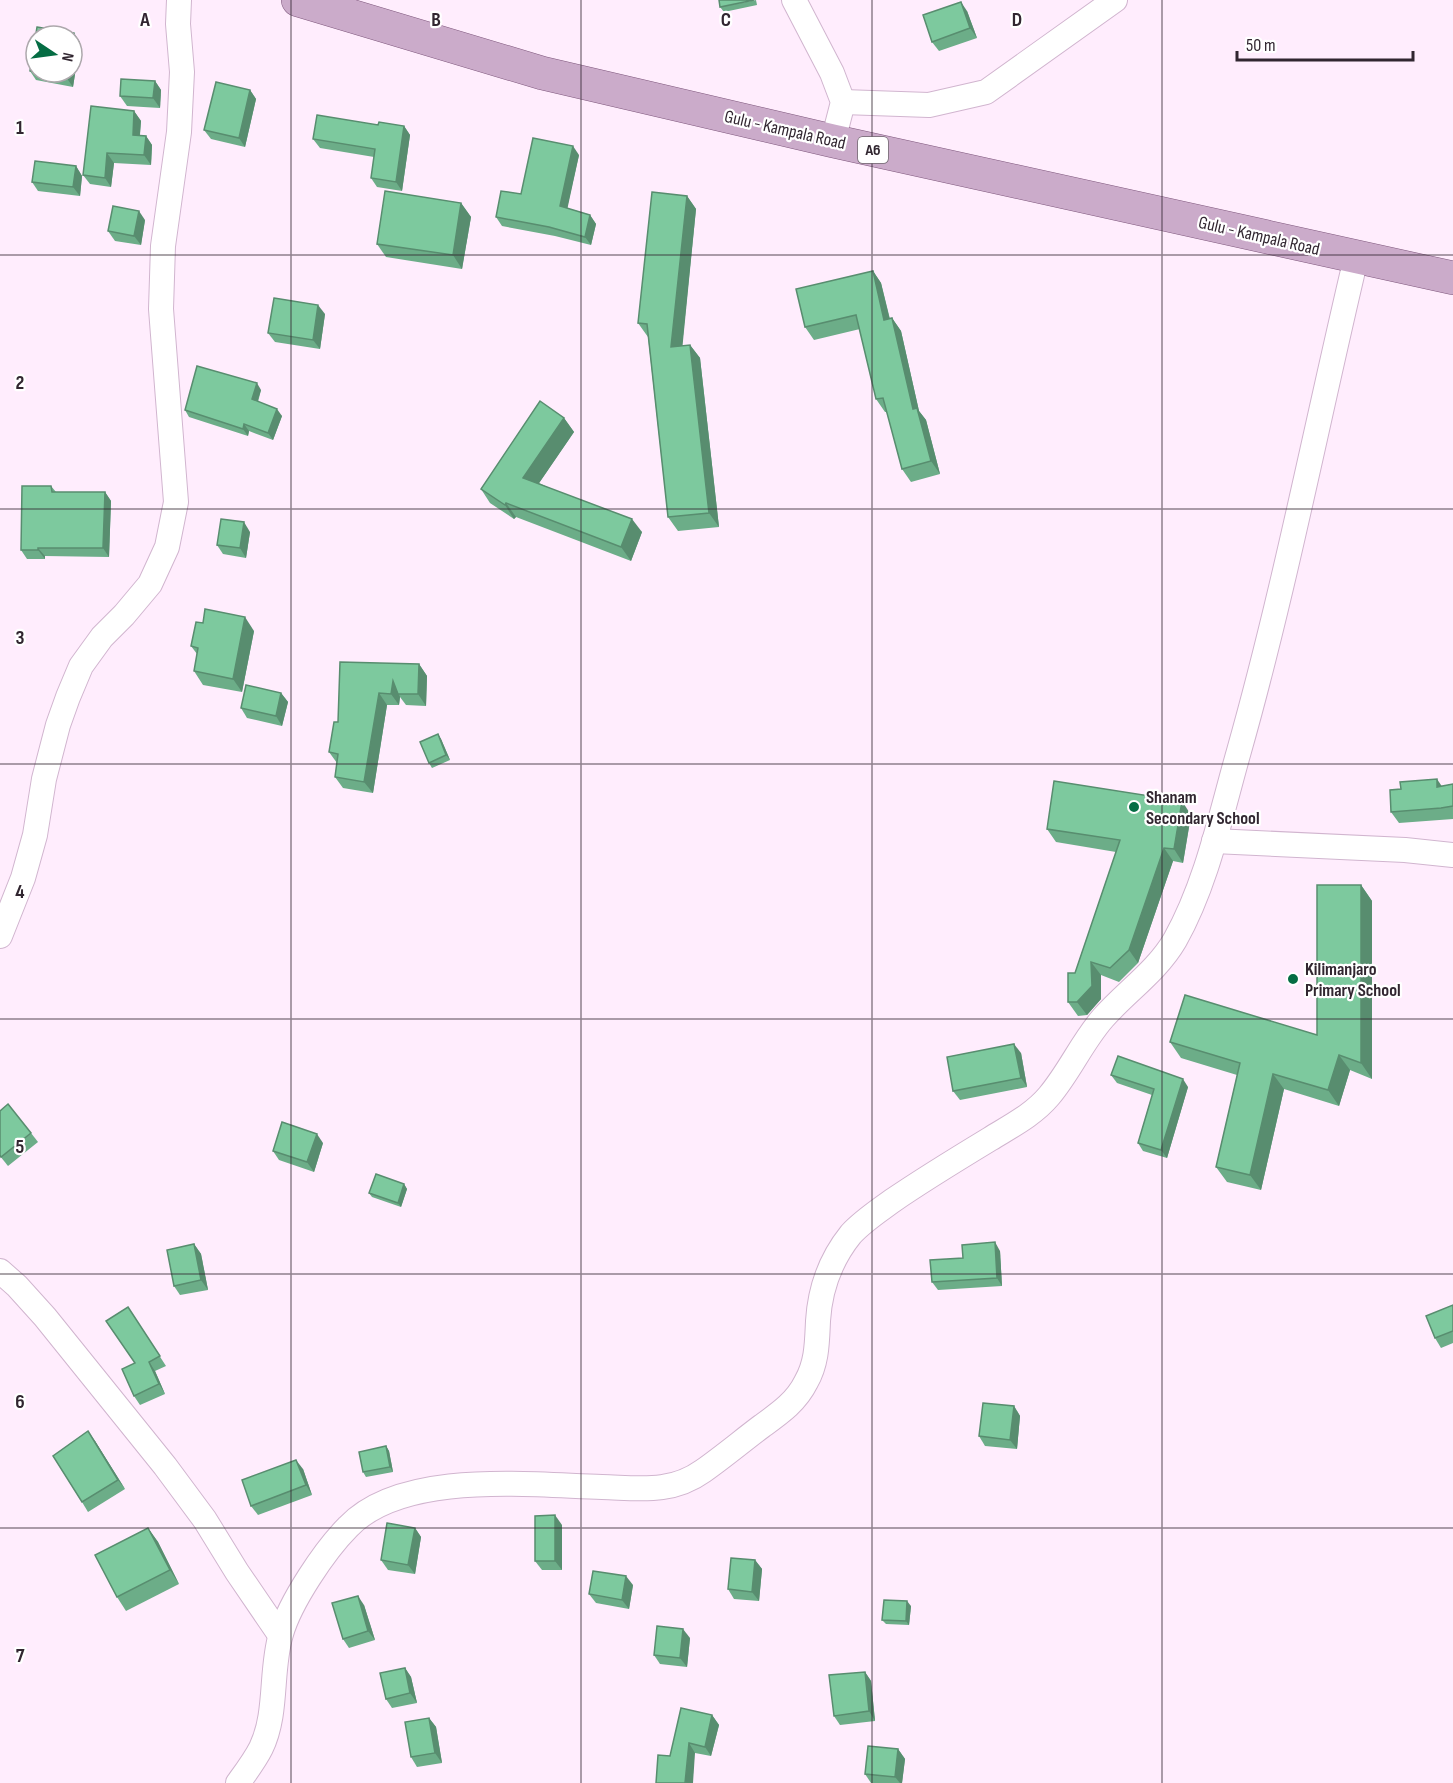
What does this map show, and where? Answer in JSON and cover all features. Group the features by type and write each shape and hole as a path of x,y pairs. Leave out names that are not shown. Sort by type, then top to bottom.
{"main road":[{"name":"Gulu - Kampala Road","path":"298,0 542,73 833,141 1453,278"}],"street":[{"path":"0,936 23,878 35,835 44,779 58,725 81,666 102,637 150,584 167,548 170,536 176,502 161,309 163,246 180,120 182,72 178,24 179,0"},
{"path":"794,0 832,74 843,102 833,141"},
{"path":"843,102 929,105 986,92 1115,0"},
{"path":"238,1783 262,1746 280,1635 293,1605 321,1561 349,1525 366,1512 392,1498 457,1486 509,1484 665,1488 692,1479 792,1404 809,1379 817,1353 818,1316 824,1282 833,1260 847,1239 864,1221 958,1158 1028,1116 1048,1097 1080,1047 1100,1021 1155,968 1174,942 1193,901 1214,841 1283,583 1356,258"},
{"path":"1214,841 1405,850 1453,855"},
{"path":"0,1270 45,1317 165,1466 205,1520 280,1635"}],"building":[{"path":"719,0 754,0 720,7"},
{"path":"961,2 970,28 932,42 923,15"},
{"path":"121,79 155,81 153,98 120,96"},
{"path":"216,82 250,90 239,138 204,130"},
{"path":"91,106 134,111 133,135 146,136 144,155 107,153 105,178 83,175"},
{"path":"317,115 378,125 379,122 404,126 396,182 371,178 375,149 313,139"},
{"path":"533,138 573,146 560,206 590,215 585,237 549,227 496,217 501,191 521,194"},
{"path":"35,161 76,166 73,187 32,182"},
{"path":"385,191 461,203 453,255 377,244"},
{"path":"652,192 687,196 671,347 690,345 709,513 668,517 647,324 638,323"},
{"path":"113,206 139,211 134,236 108,231"},
{"path":"873,271 884,320 892,318 913,409 917,408 931,461 902,469 883,398 876,399 856,315 805,327 796,289"},
{"path":"274,298 318,305 313,340 268,333"},
{"path":"197,366 257,383 252,399 277,409 268,433 244,424 243,429 185,410"},
{"path":"540,401 564,418 523,478 632,519 621,547 506,503 505,505 481,489"},
{"path":"22,486 51,486 52,492 105,492 103,548 21,550"},
{"path":"221,519 244,522 240,548 217,545"},
{"path":"205,609 245,617 233,679 194,671 198,648 191,646 196,622 203,623"},
{"path":"340,662 419,664 418,694 398,694 393,681 391,694 379,693 364,782 335,777 338,754 329,752 334,722 338,722"},
{"path":"246,685 281,693 276,716 241,708"},
{"path":"438,734 446,755 429,763 420,742"},
{"path":"1437,779 1437,787 1453,784 1453,806 1391,812 1390,790 1401,789 1400,782"},
{"path":"1054,781 1182,801 1174,849 1164,848 1129,950 1110,968 1091,962 1092,986 1077,1002 1068,1002 1068,973 1075,973 1120,840 1047,829"},
{"path":"1317,885 1361,885 1361,1063 1339,1055 1328,1090 1273,1074 1250,1175 1216,1167 1240,1063 1170,1042 1185,995 1317,1035"},
{"path":"1014,1044 1021,1078 953,1091 947,1057"},
{"path":"1118,1056 1183,1079 1161,1150 1138,1143 1154,1089 1111,1075"},
{"path":"8,1104 31,1133 1,1157 0,1111"},
{"path":"282,1122 317,1134 307,1162 273,1151"},
{"path":"376,1174 404,1184 398,1203 369,1193"},
{"path":"995,1242 997,1278 932,1282 930,1260 963,1258 962,1245"},
{"path":"194,1244 201,1280 174,1286 167,1250"},
{"path":"1453,1305 1453,1331 1435,1338 1426,1316"},
{"path":"128,1307 160,1356 149,1362 159,1384 134,1396 122,1369 135,1363 106,1321"},
{"path":"983,1403 1014,1406 1010,1440 979,1436"},
{"path":"88,1431 118,1480 82,1502 53,1456"},
{"path":"386,1446 390,1467 363,1472 359,1452"},
{"path":"296,1460 306,1485 251,1506 242,1480"},
{"path":"555,1515 555,1561 535,1561 535,1516"},
{"path":"387,1523 415,1528 408,1565 381,1560"},
{"path":"148,1528 170,1570 117,1597 95,1555"},
{"path":"731,1558 755,1560 752,1592 728,1589"},
{"path":"593,1571 626,1576 622,1600 589,1594"},
{"path":"358,1596 368,1631 343,1639 332,1603"},
{"path":"884,1600 907,1601 906,1621 882,1620"},
{"path":"657,1626 683,1629 680,1658 654,1655"},
{"path":"405,1668 410,1693 386,1699 380,1673"},
{"path":"865,1672 869,1711 834,1716 829,1675"},
{"path":"681,1708 712,1715 705,1747 689,1743 685,1783 656,1783 658,1755 670,1756"},
{"path":"429,1718 435,1753 411,1757 405,1722"},
{"path":"868,1746 898,1749 895,1777 865,1774"}],"place":[{"name":"Shanam Secondary School","path":"1134,807"},
{"name":"Kilimanjaro Primary School","path":"1293,979"}]}
